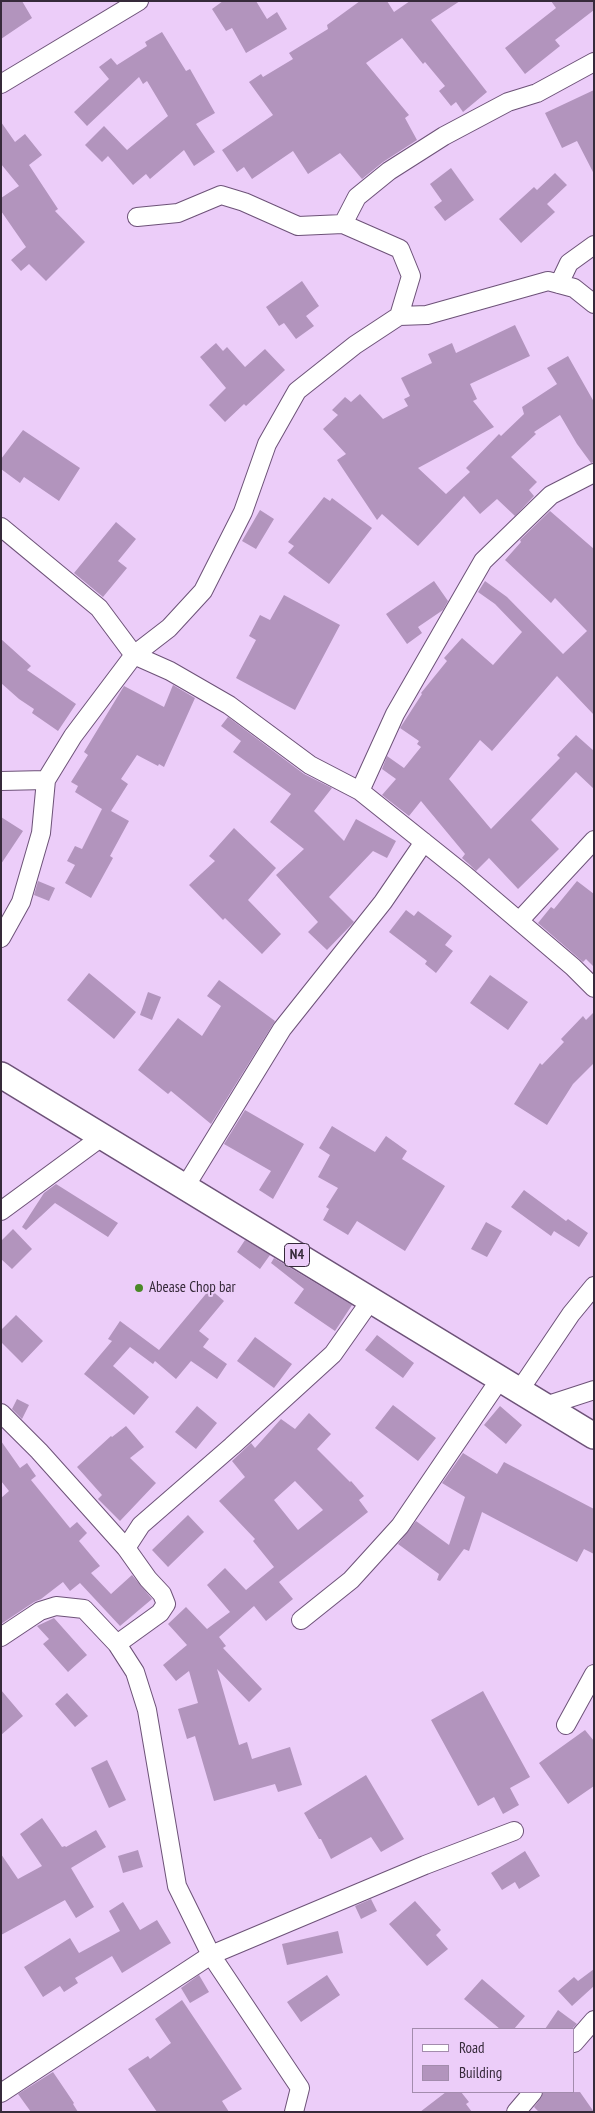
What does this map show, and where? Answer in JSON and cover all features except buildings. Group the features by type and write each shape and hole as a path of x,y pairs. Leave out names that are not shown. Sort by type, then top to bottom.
{"highway":[{"name":"N4","path":"1,1075 594,1436"}],"street":[{"path":"1,84 139,1"},
{"path":"343,224 357,197 389,171 444,136 508,102 537,93 594,62"},
{"path":"137,217 178,213 221,196 244,202 298,226 343,224 400,249 410,276 399,316"},
{"path":"558,284 569,263 594,245"},
{"path":"1,938 21,902 41,833 46,780 73,736 134,655 169,628 203,591 243,512 267,444 297,391 355,345 399,316 427,316 548,281 574,288 594,304"},
{"path":"360,791 394,714 483,561 551,495 594,473"},
{"path":"1,527 99,608 134,655 170,671 229,705 310,765 360,791 519,921 594,988"},
{"path":"1,781 46,780"},
{"path":"519,921 594,840"},
{"path":"185,1187 282,1029 383,902 424,842"},
{"path":"1,1211 103,1136"},
{"path":"302,1620 351,1580 400,1526 510,1385 594,1286"},
{"path":"126,1548 140,1525 232,1446 333,1354 371,1300"},
{"path":"545,1406 594,1390"},
{"path":"1,1413 39,1451 126,1548 148,1579 162,1594 166,1604 160,1613 117,1644"},
{"path":"1,1637 40,1611 56,1606 71,1606 84,1609 117,1644 135,1672 147,1710 177,1886 211,1955 300,2088 294,2112"},
{"path":"566,1725 594,1674"},
{"path":"1,2093 211,1955 424,1865 514,1830"},
{"path":"575,2042 594,2020"},
{"path":"516,2112 532,2093"}],"place":[{"name":"Abease Chop bar","path":"139,1288"}]}
